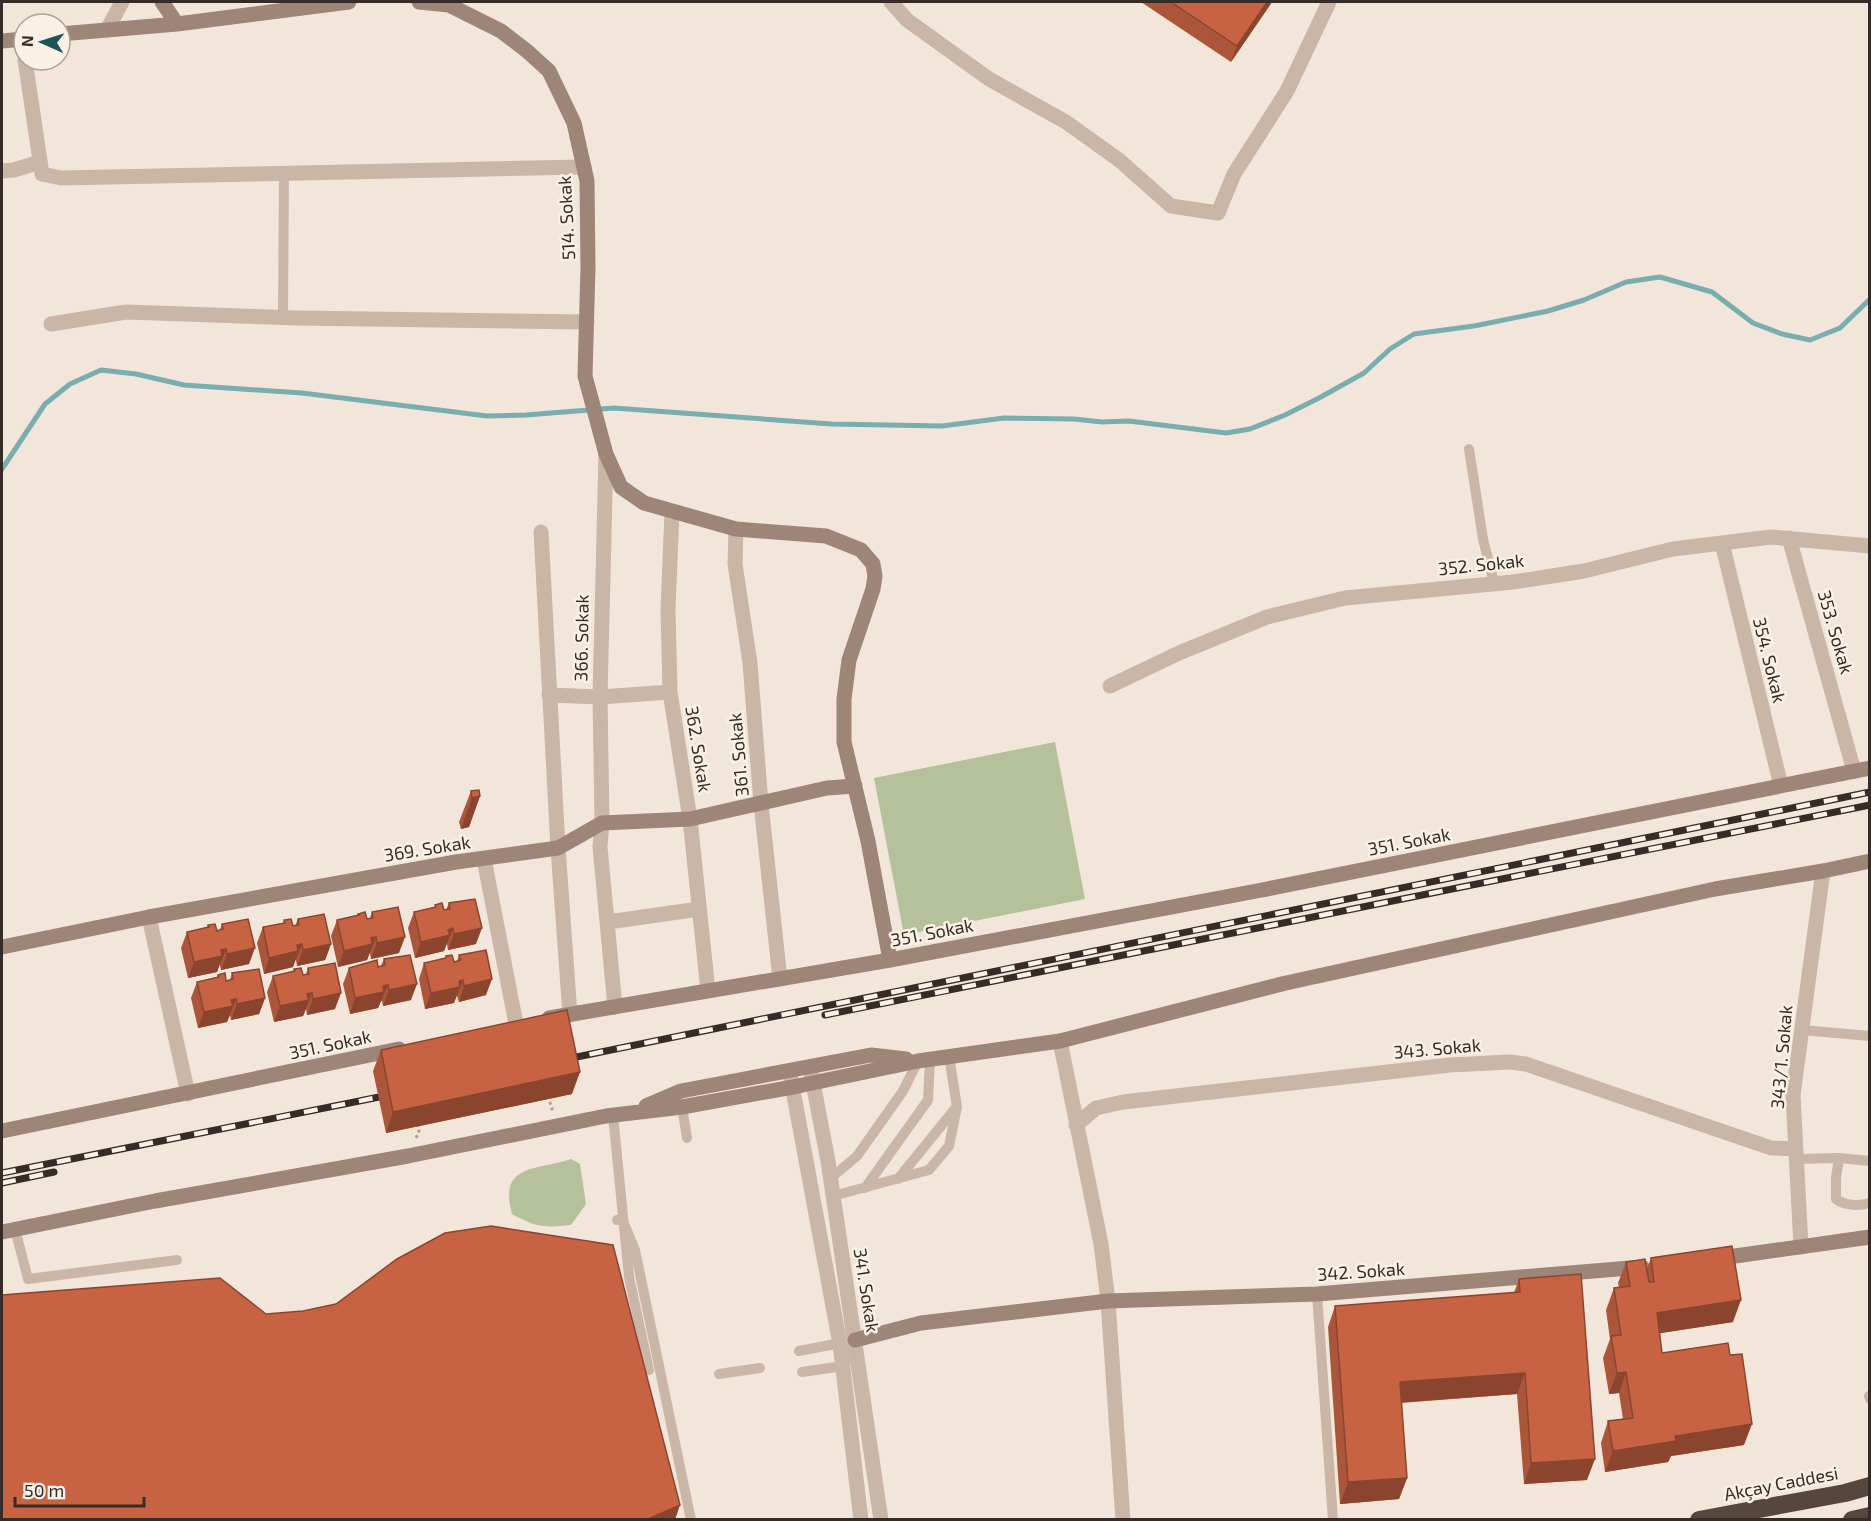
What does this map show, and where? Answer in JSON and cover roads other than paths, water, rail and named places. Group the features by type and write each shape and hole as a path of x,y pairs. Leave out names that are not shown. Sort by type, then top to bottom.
{"highway":[{"name":"Akçay Caddesi","path":"1700,1520 1845,1493 1869,1486"},
{"path":"1852,1520 1869,1516"}],"street":[{"path":"107,30 122,2"},
{"path":"162,2 177,24"},
{"path":"72,33 177,24 349,2"},
{"name":"514. Sokak","path":"419,2 449,5 501,31 527,51 549,70 574,123 587,181 585,376 606,454 621,487 644,503 736,529 826,536 861,550 873,564 875,576 873,589 849,660 844,699 844,742 868,841 890,960"},
{"path":"891,2 908,20 989,79 1066,122 1119,160 1171,206 1218,213 1233,174 1287,90 1329,2"},
{"path":"27,72 42,174 61,178 584,167"},
{"path":"2,171 14,170 39,162"},
{"path":"51,324 126,312 283,318 587,322"},
{"name":"366. Sokak","path":"606,454 600,696 602,823 600,847 615,1007"},
{"name":"362. Sokak","path":"672,512 668,609 670,692 690,819 708,991"},
{"name":"361. Sokak","path":"736,529 735,564 750,663 780,979"},
{"path":"541,532 558,848 570,1015"},
{"name":"352. Sokak","path":"1110,686 1179,653 1267,617 1345,598 1494,583 1584,571 1673,549 1771,537 1869,546"},
{"name":"353. Sokak","path":"1790,538 1862,769"},
{"name":"354. Sokak","path":"1722,543 1781,786"},
{"path":"549,695 600,696 670,692"},
{"name":"351. Sokak","path":"484,859 510,1025 890,960 1274,888 1862,769"},
{"name":"369. Sokak","path":"2,947 149,917 456,862 558,848 602,823 690,819 827,788 855,786"},
{"path":"8,1231 155,1201 408,1156 609,1116 682,1107 924,1060 1060,1041 1286,983 1715,889 1869,861"},
{"name":"343/1. Sokak","path":"1801,1247 1793,1095 1823,871"},
{"path":"608,922 699,909"},
{"path":"149,917 188,1094"},
{"path":"1060,1041 1101,1244 1108,1300 1123,1520"},
{"name":"351. Sokak","path":"2,1131 415,1046"},
{"path":"629,1113 681,1091 871,1055 924,1060"},
{"name":"343. Sokak","path":"1077,1125 1096,1108 1124,1102 1450,1065 1510,1062 1526,1064 1771,1148 1796,1154"},
{"name":"341. Sokak","path":"810,1067 831,1178 848,1342 843,1366 861,1520"},
{"name":"341. Sokak","path":"790,1071 848,1342 881,1520"},
{"path":"1697,1261 1869,1238"},
{"name":"342. Sokak","path":"848,1342 921,1323 1108,1300 1317,1294 1652,1266"}],"lane":[{"path":"283,318 284,173"},
{"path":"1469,449 1483,539 1494,583"},
{"path":"1802,1030 1869,1036"},
{"path":"833,1196 929,1170 949,1146 957,1107 949,1056"},
{"path":"831,1178 856,1156 924,1060"},
{"path":"866,1188 927,1100 924,1060"},
{"path":"682,1107 687,1138"},
{"path":"898,1179 957,1107"},
{"path":"609,1116 623,1284 645,1370"},
{"path":"1796,1154 1869,1161"},
{"path":"1839,1158 1836,1199 1841,1203 1869,1203"},
{"path":"619,1220 635,1250 692,1520"},
{"path":"8,1231 28,1279 177,1260"},
{"path":"1317,1294 1333,1520"},
{"path":"799,1351 848,1342"},
{"path":"802,1372 843,1366"},
{"path":"719,1374 760,1368"}],"waterway":[{"path":"2,469 45,404 70,384 101,370 136,374 184,385 302,393 487,416 614,408 831,424 942,426 1004,418 1129,421 1226,433 1250,429 1319,398 1364,373 1390,349 1414,334 1474,326 1548,311 1584,300 1626,282 1660,277 1712,292 1753,323 1782,334 1810,340 1840,328 1870,299"}],"railway":[{"path":"562,1060 1870,792"},
{"path":"825,1015 1870,805"},
{"path":"2,1173 394,1094"},
{"path":"2,1183 54,1172"}]}
